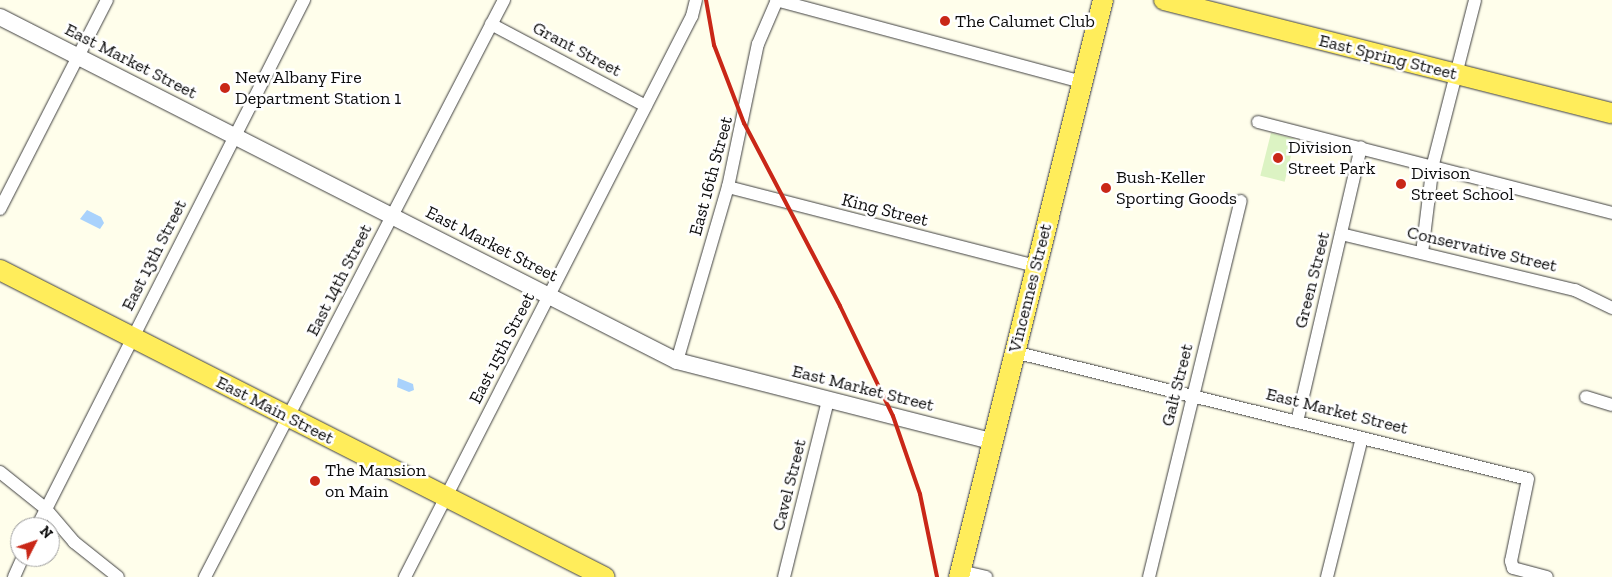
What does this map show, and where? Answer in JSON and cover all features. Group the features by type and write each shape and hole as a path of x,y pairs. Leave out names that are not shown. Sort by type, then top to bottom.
{"main road":[{"name":"Vincennes Street","path":"959,574 1103,0"},
{"name":"East Spring Street","path":"1164,0 1612,113"},
{"name":"East Main Street","path":"0,270 130,342 285,422 444,502 602,577"},
{"name":"East Main Street","path":"0,283 130,342"},
{"name":"East Main Street","path":"444,502 578,577"}],"street":[{"path":"0,209 108,0"},
{"name":"East 13th Street","path":"41,517 304,0"},
{"name":"East 14th Street","path":"205,577 504,0"},
{"name":"East 15th Street","path":"405,577 692,16 696,0"},
{"path":"776,0 1082,82"},
{"name":"East 16th Street","path":"678,362 728,187 758,44 776,0"},
{"path":"1422,253 1433,164 1475,0"},
{"name":"East Market Street","path":"0,17 678,362 991,441"},
{"name":"Grant Street","path":"491,24 646,106"},
{"path":"1258,122 1433,164 1612,212"},
{"name":"Green Street","path":"1297,422 1361,147"},
{"name":"King Street","path":"728,187 1035,266"},
{"name":"Galt Street","path":"1149,577 1241,201"},
{"name":"Conservative Street","path":"1341,234 1575,290 1612,308"},
{"name":"East Market Street","path":"1014,352 1528,479 1512,548 1512,572 1546,577"},
{"path":"1586,397 1612,405"},
{"name":"Cavel Street","path":"784,577 828,401"},
{"path":"1327,577 1362,438"},
{"path":"0,472 45,508 60,530 118,577"},
{"path":"959,574 986,577"}],"green space":[{"name":"Division Street Park","path":"1271,133 1295,139 1285,182 1260,176"}],"water":[{"path":"87,210 101,217 104,223 100,229 80,219"},
{"path":"398,378 413,384 414,390 409,392 397,387"}],"railway":[{"path":"706,0 714,45 744,123 840,306 893,416 920,494 937,577"}],"place":[{"name":"The Calumet Club","path":"945,21"},
{"name":"New Albany Fire Department Station 1","path":"225,88"},
{"name":"Division Street Park","path":"1278,158"},
{"name":"Divison Street School","path":"1401,184"},
{"name":"Bush-Keller Sporting Goods","path":"1106,188"},
{"name":"The Mansion on Main","path":"315,481"}]}
